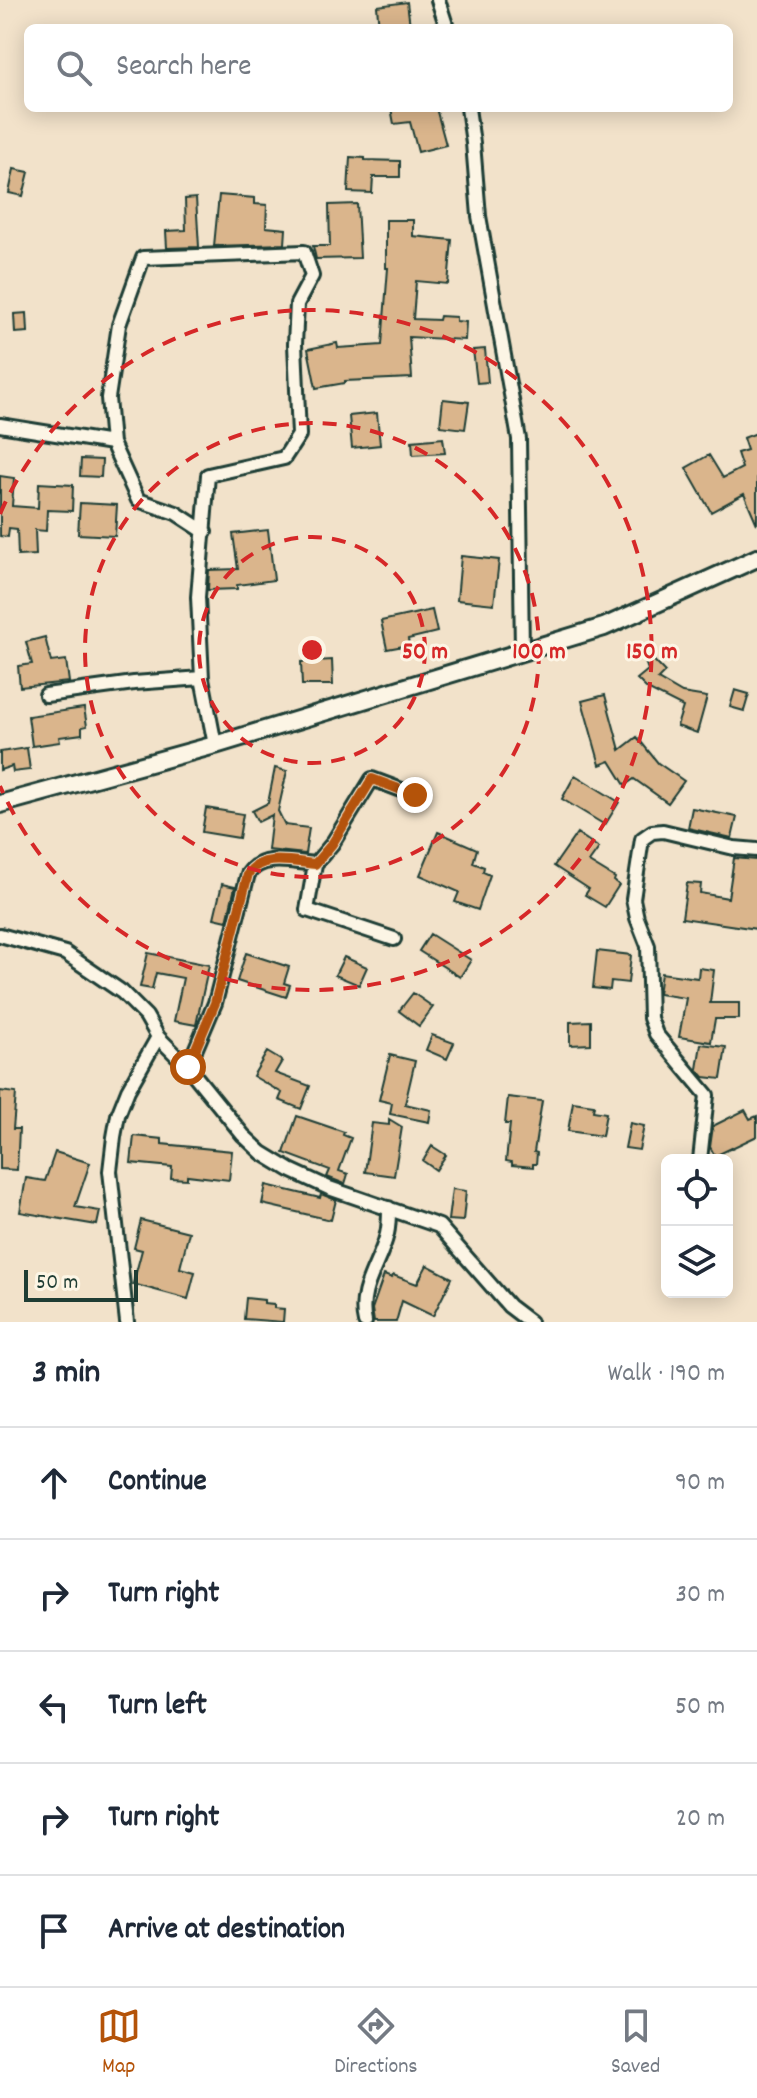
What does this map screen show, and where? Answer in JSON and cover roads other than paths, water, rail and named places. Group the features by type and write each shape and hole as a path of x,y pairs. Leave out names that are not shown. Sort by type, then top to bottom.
{"main road":[{"path":"0,804 215,745 604,627 757,558"}],"street":[{"path":"438,0 446,24"},
{"path":"469,112 479,216 519,439 522,650"},
{"path":"205,532 176,513 138,500 112,443 108,398 119,325 143,258 304,252 312,276 297,304 295,344 299,435 284,458 208,475 205,532 198,597 202,678 215,745"},
{"path":"0,425 112,443"},
{"path":"46,695 202,678"},
{"path":"394,939 307,910 315,864 332,844 372,779 415,795"},
{"path":"701,1154 707,1095 656,1034 650,1018 648,946 633,899 642,839 652,832 663,831 734,848 757,850"},
{"path":"188,1067 215,1003 248,874 253,866 280,861 315,864"},
{"path":"0,935 65,953 122,992 146,1016 158,1037 188,1067 243,1135 262,1153 329,1188 439,1226 509,1306 530,1322"},
{"path":"127,1322 110,1171 118,1115 128,1090 158,1037"},
{"path":"365,1322 361,1309 363,1295 388,1234 389,1208"}]}
